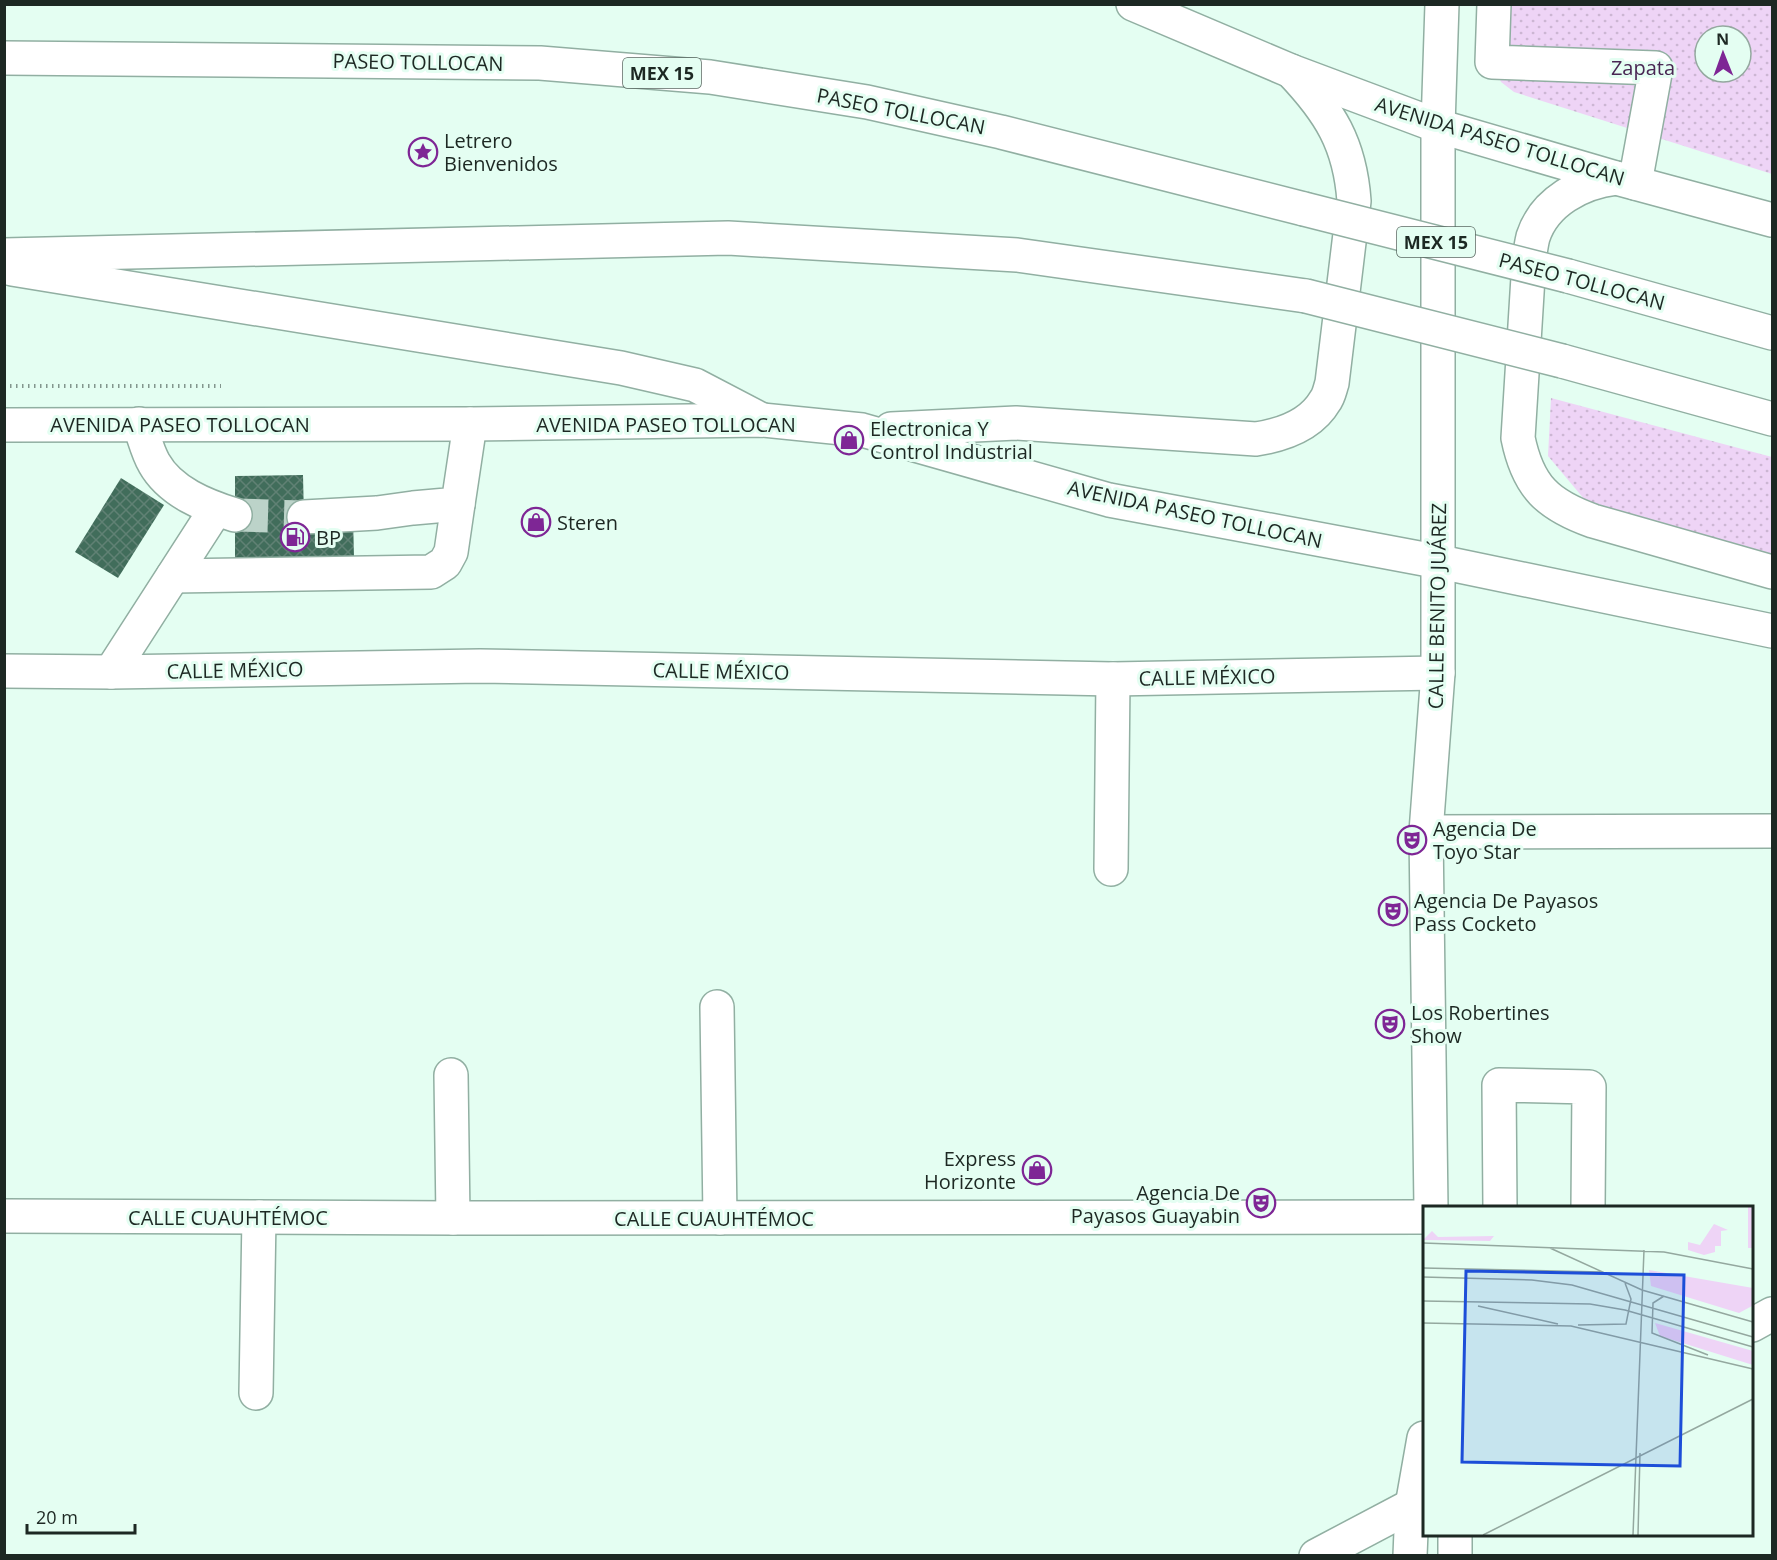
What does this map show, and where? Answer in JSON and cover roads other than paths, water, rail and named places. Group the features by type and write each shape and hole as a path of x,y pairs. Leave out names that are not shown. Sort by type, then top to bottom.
{"main road":[{"name":"AVENIDA PASEO TOLLOCAN","path":"1133,4 1291,71 1438,126 1625,181 1773,220"},
{"name":"CALLE BENITO JUÁREZ","path":"1431,1206 1426,832 1438,673 1440,562 1438,126 1442,4"},
{"path":"1494,4 1492,62 1656,68 1625,181 1599,180 1567,195 1553,206 1533,237 1529,261 1518,438 1522,460 1530,477 1555,504 1572,514 1593,522 1773,572"},
{"name":"PASEO TOLLOCAN","path":"4,58 540,63 710,77 890,107 1001,132 1568,276 1773,333"},
{"path":"862,430 1016,423 1256,439 1288,432 1309,419 1326,401 1332,383 1354,201 1353,179 1340,136 1328,114 1291,71"},
{"path":"4,255 728,238 1017,255 1306,296 1562,361 1773,419"},
{"path":"4,268 621,368 695,385 762,420"},
{"name":"AVENIDA PASEO TOLLOCAN","path":"4,424 470,424 762,420 862,430 1109,500 1440,562 1773,631"},
{"path":"111,672 173,576 226,512 198,502 174,486 159,471 153,462 139,424"},
{"path":"173,576 431,572 445,563 451,552 470,424"},
{"path":"304,517 377,513 458,504"},
{"name":"CALLE MÉXICO","path":"4,671 111,672 480,666 1113,679 1438,673"},
{"path":"1111,869 1113,679"},
{"path":"1426,832 1773,831"},
{"path":"717,1007 720,1218"},
{"path":"451,1075 453,1218"},
{"path":"1500,1206 1499,1085 1589,1087 1588,1206"},
{"name":"CALLE CUAUHTÉMOC","path":"4,1216 1423,1217"},
{"path":"256,1393 259,1217"},
{"path":"1753,1324 1773,1314"},
{"path":"1410,1556 1423,1456"},
{"path":"1316,1556 1418,1502"},
{"path":"1455,1536 1455,1556"}],"tunnel":[{"path":"235,515 304,517"}],"place":[{"name":"Letrero Bienvenidos","path":"423,152"},
{"name":"Electronica Y Control Industrial","path":"849,440"},
{"name":"Steren","path":"536,522"},
{"name":"BP","path":"295,537"},
{"name":"Agencia De Toyo Star","path":"1412,840"},
{"name":"Agencia De Payasos Pass Cocketo","path":"1393,911"},
{"name":"Los Robertines Show","path":"1390,1024"},
{"name":"Express Horizonte","path":"1037,1170"},
{"name":"Agencia De Payasos Guayabin","path":"1261,1203"}],"park label":[{"name":"Zapata","path":"1643,67"}]}
